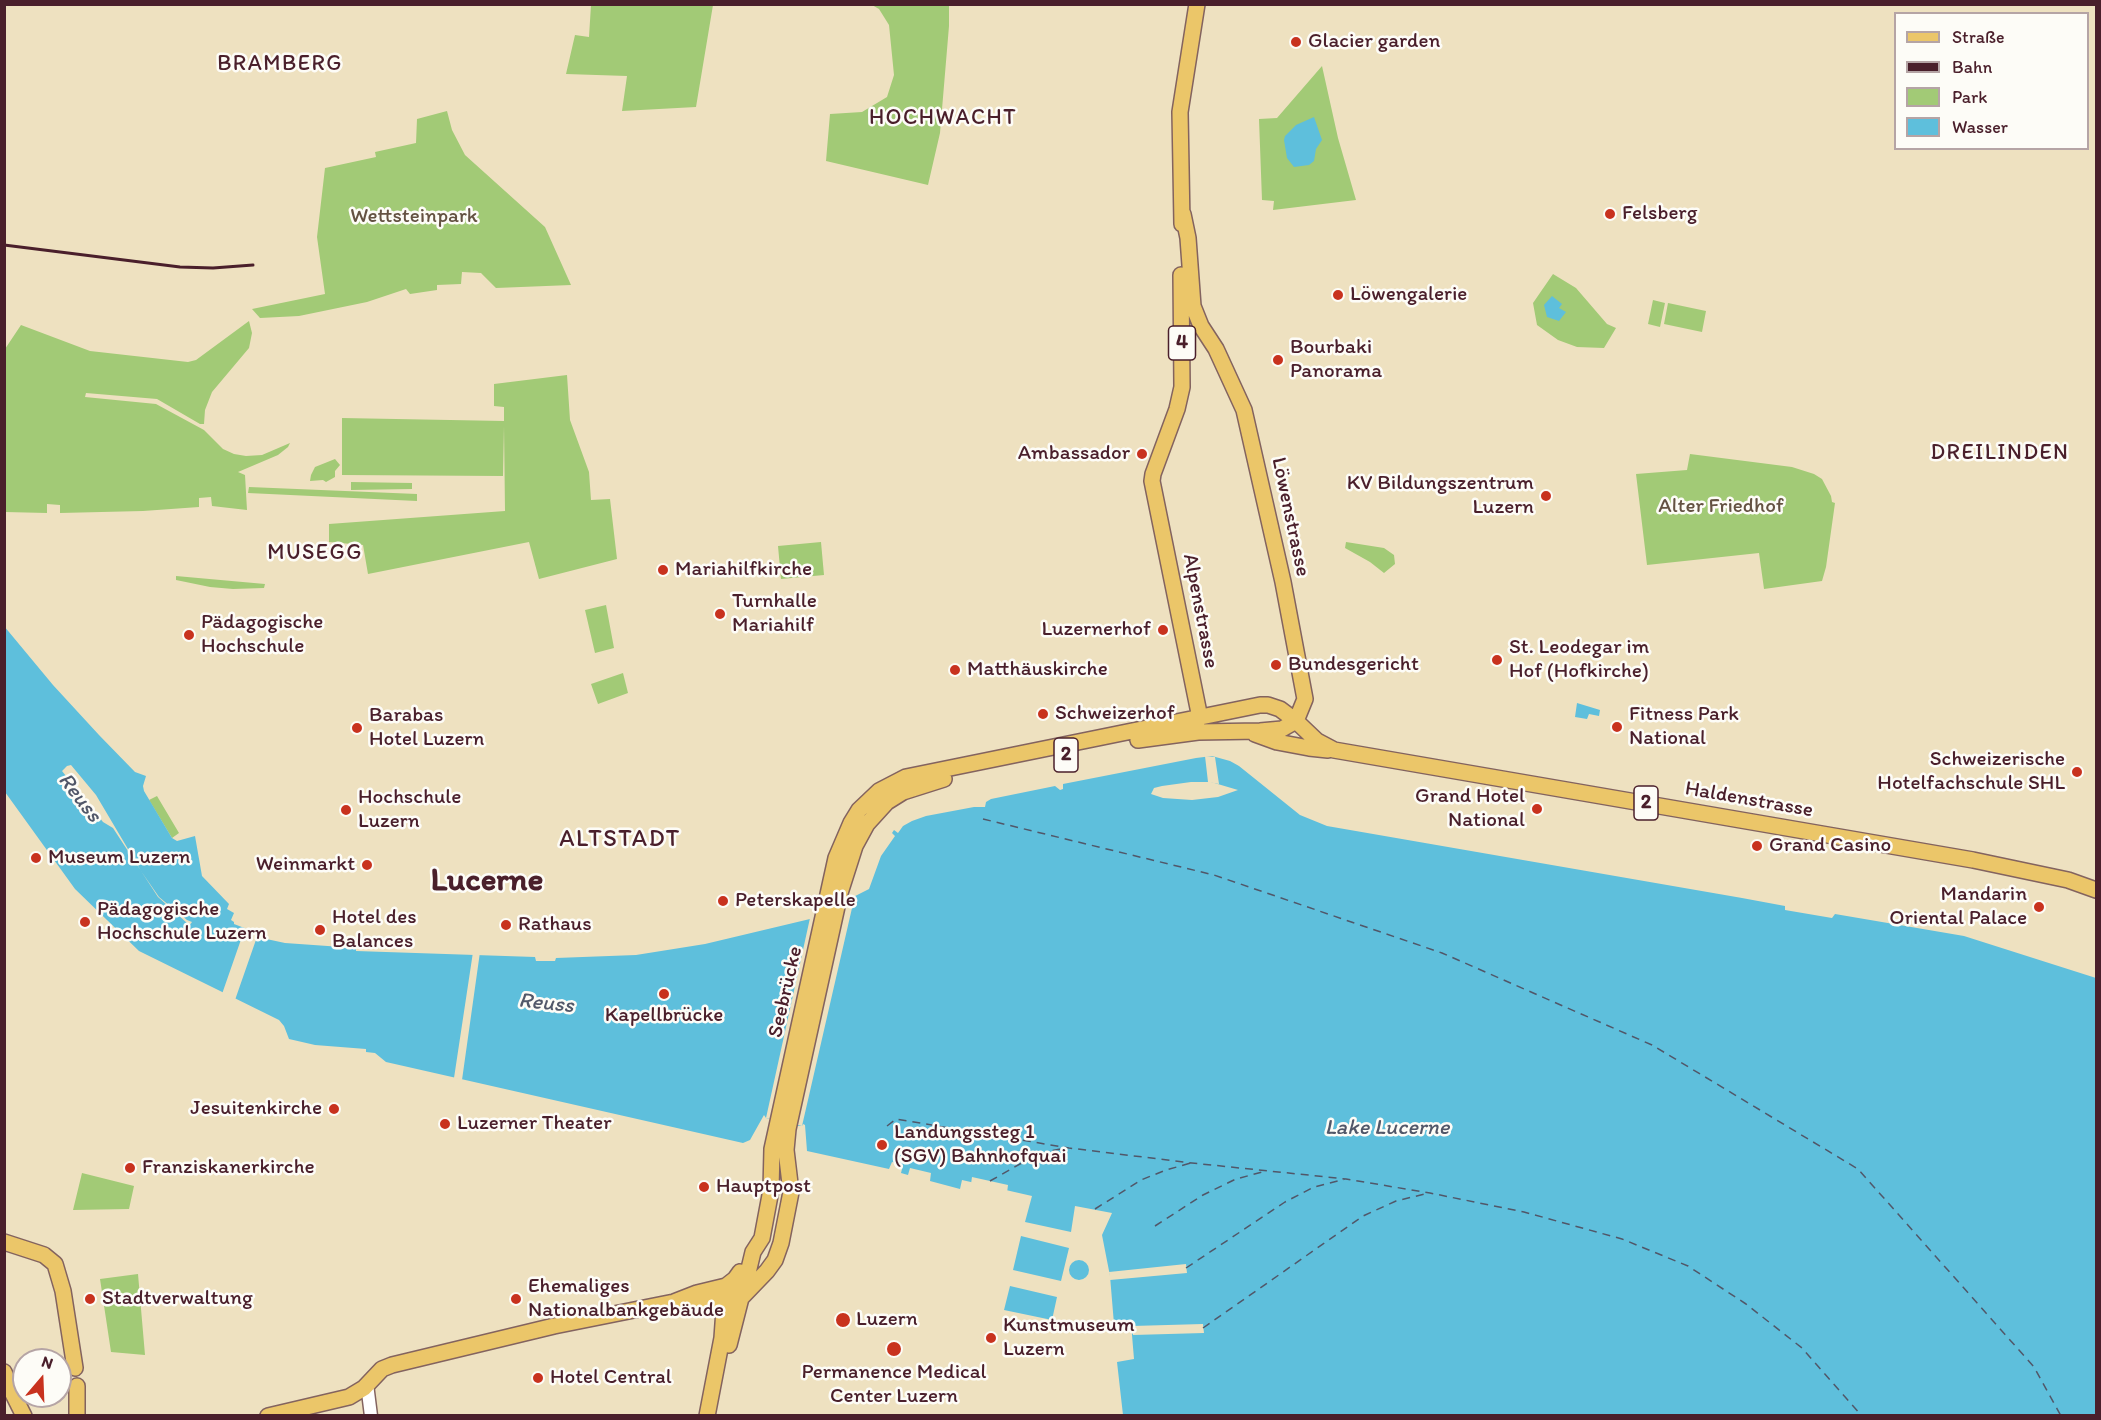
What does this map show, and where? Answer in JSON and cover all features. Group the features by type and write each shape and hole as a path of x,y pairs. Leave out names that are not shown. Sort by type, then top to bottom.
{"main road":[{"name":"4","path":"1183,214 1180,112 1197,4"},
{"name":"Löwenstrasse","path":"1183,214 1188,238 1192,306 1203,330 1216,349 1242,404 1276,546 1304,691 1303,706 1296,721"},
{"name":"Alpenstrasse","path":"1183,214 1180,237 1183,380 1177,410 1152,482 1200,718"},
{"name":"2","path":"839,874 838,851 855,816 872,796 911,775 1260,705 1280,709 1296,721"},
{"path":"1200,718 1214,731"},
{"path":"1250,732 1282,729 1296,721"},
{"name":"Haldenstrasse","path":"1296,721 1317,741 1334,750 1973,860 2068,880 2097,890"},
{"name":"2","path":"839,874 867,824 887,802 903,792 931,781 1160,737 1214,731 1250,732 1277,742 1334,750"},
{"name":"Seebrücke","path":"783,1122 839,874"},
{"name":"2","path":"268,1416 345,1399 358,1392 382,1369 392,1365 554,1326 674,1302 697,1293 726,1286 750,1261 762,1238 771,1190 772,1149 783,1122"},
{"name":"2","path":"674,1302 698,1303 729,1299 744,1293 760,1280 770,1267 780,1247 791,1196 783,1122"},
{"path":"9,1247 44,1255 51,1259 57,1268 63,1291 75,1368"},
{"path":"707,1416 722,1338 724,1310 729,1299 747,1277 750,1261"},
{"path":"713,1416 738,1304 744,1293"},
{"path":"4,1372 24,1416"},
{"path":"76,1416 77,1386"}],"street":[{"path":"367,1384 371,1416"}],"green space":[{"path":"591,5 713,5 696,107 622,111 627,76 566,74 575,35 589,37"},
{"path":"872,5 949,5 940,133 928,185 826,161 830,114 862,112 887,97 894,75 889,25 879,9"},
{"path":"1322,66 1338,138 1356,200 1273,210 1274,201 1262,200 1259,119 1277,118"},
{"name":"Wettsteinpark","path":"447,111 452,130 465,155 545,227 571,285 496,288 481,273 462,272 461,284 437,285 437,290 410,294 406,289 367,302 299,316 260,318 252,309 325,294 317,237 325,168 376,157 375,152 416,143 417,119"},
{"path":"1553,274 1576,288 1607,324 1616,328 1604,348 1577,347 1558,340 1537,325 1533,303"},
{"path":"1653,300 1665,303 1660,327 1648,324"},
{"path":"1668,303 1706,311 1702,332 1664,324"},
{"path":"249,321 252,333 249,348 212,392 205,410 204,424 200,424 157,399 86,393 85,397 156,404 204,430 223,449 234,454 262,455 290,443 278,455 238,472 245,475 247,510 212,506 211,497 199,498 199,507 60,513 60,505 47,504 47,513 5,512 5,349 21,325 90,351 188,362 196,360"},
{"path":"567,375 570,420 589,472 591,500 610,499 617,559 539,579 529,542 368,574 363,545 329,542 329,524 505,511 504,426 503,476 342,475 342,418 504,421 504,407 494,406 494,384"},
{"name":"Alter Friedhof","path":"1690,454 1792,467 1822,479 1832,502 1835,503 1822,581 1764,589 1759,553 1647,565 1636,474 1687,470"},
{"path":"335,459 340,465 335,471 335,477 326,482 323,480 310,481 315,467"},
{"path":"351,482 412,483 412,489 351,490"},
{"path":"249,487 417,494 417,501 248,493"},
{"path":"821,542 824,575 781,579 778,546"},
{"path":"1346,542 1384,548 1394,555 1395,564 1384,573 1345,548"},
{"path":"176,576 265,584 264,588 210,587 176,580"},
{"path":"606,605 614,648 595,653 585,610"},
{"path":"623,673 628,693 598,704 591,684"},
{"path":"157,796 179,833 172,838 149,800"},
{"path":"82,1173 134,1186 129,1209 73,1210"},
{"path":"138,1274 145,1355 111,1352 100,1279"}],"water":[{"path":"1314,117 1322,140 1316,149 1314,161 1309,165 1294,167 1287,158 1285,136 1296,125"},
{"path":"1552,296 1562,304 1559,308 1566,312 1559,321 1547,317 1544,305"},
{"name":"Lake Lucerne","path":"4,626 53,685 99,735 135,772 146,776 144,791 172,838 177,841 195,836 202,876 229,904 227,909 234,913 231,920 234,924 247,929 257,937 285,943 356,948 356,951 535,957 536,961 636,955 705,944 810,919 869,889 881,856 895,836 892,833 894,830 898,833 903,826 912,821 926,816 985,807 986,802 991,799 1055,786 1060,790 1063,789 1063,784 1212,756 1239,766 1300,815 1327,826 1742,898 1785,906 1785,910 1832,918 1835,914 1964,936 2096,978 2096,1415 1123,1415 1117,1362 1134,1359 1131,1323 1114,1324 1110,1276 1102,1235 1112,1213 1075,1206 1071,1232 1025,1222 1032,1196 962,1180 960,1189 930,1181 931,1173 910,1168 908,1175 901,1173 903,1165 892,1162 889,1169 807,1151 805,1125 803,1124 798,1126 766,1118 764,1115 750,1140 743,1143 386,1062 375,1053 366,1052 366,1049 315,1045 289,1039 279,1020 139,951 75,889 5,792","holes":["71,765 96,795 141,870 113,828 103,822 62,771 67,766","1211,782 1238,790 1218,797 1192,800 1163,798 1151,794 1154,788","142,872 159,897 192,922 183,934 187,923 158,897"]},
{"path":"1577,703 1600,710 1599,716 1589,714 1587,719 1575,717"},
{"path":"1021,1236 1069,1248 1061,1281 1013,1270"},
{"path":"1079,1260 1086,1263 1089,1270 1086,1277 1079,1280 1072,1277 1069,1270 1072,1263"},
{"path":"1010,1286 1057,1297 1052,1320 1004,1310"}],"pier":[{"path":"1205,756 1215,757 1219,784 1208,782"},
{"path":"855,895 802,1126 766,1118 810,918"},
{"path":"245,928 258,934 235,1000 222,994"},
{"path":"473,952 480,952 462,1080 454,1078"},
{"path":"972,1177 1008,1185 1007,1193 971,1184"},
{"path":"1186,1264 1187,1273 1110,1280 1109,1272"},
{"path":"1203,1324 1204,1333 1133,1335 1132,1326"}],"ferry route":[{"path":"983,819 1214,875 1442,953 1652,1045 1858,1169 2034,1367 2061,1416"},
{"path":"887,1126 896,1119 1069,1148 1346,1179 1524,1212 1622,1239 1688,1266 1746,1304 1802,1348 1862,1416"},
{"path":"990,1181 1027,1160 1046,1152 1065,1148"},
{"path":"1095,1209 1141,1180 1191,1163"},
{"path":"1155,1226 1203,1195 1236,1179 1266,1171"},
{"path":"1186,1268 1285,1202 1314,1187 1345,1179"},
{"path":"1203,1328 1363,1216 1396,1201 1429,1193"}],"railway":[{"path":"4,245 180,267 213,268 253,265"}],"place":[{"name":"Glacier garden","path":"1296,42"},
{"name":"Felsberg","path":"1610,214"},
{"name":"Löwengalerie","path":"1338,295"},
{"name":"Bourbaki Panorama","path":"1278,360"},
{"name":"Ambassador","path":"1142,454"},
{"name":"KV Bildungszentrum Luzern","path":"1546,496"},
{"name":"Mariahilfkirche","path":"663,570"},
{"name":"Turnhalle Mariahilf","path":"720,614"},
{"name":"Luzernerhof","path":"1163,630"},
{"name":"Pädagogische Hochschule","path":"189,635"},
{"name":"St. Leodegar im Hof (Hofkirche)","path":"1497,660"},
{"name":"Bundesgericht","path":"1276,665"},
{"name":"Matthäuskirche","path":"955,670"},
{"name":"Schweizerhof","path":"1043,714"},
{"name":"Fitness Park National","path":"1617,727"},
{"name":"Barabas Hotel Luzern","path":"357,728"},
{"name":"Schweizerische Hotelfachschule SHL","path":"2077,772"},
{"name":"Grand Hotel National","path":"1537,809"},
{"name":"Hochschule Luzern","path":"346,810"},
{"name":"Grand Casino","path":"1757,846"},
{"name":"Museum Luzern","path":"36,858"},
{"name":"Weinmarkt","path":"367,865"},
{"name":"Peterskapelle","path":"723,901"},
{"name":"Mandarin Oriental Palace","path":"2039,907"},
{"name":"Pädagogische Hochschule Luzern","path":"85,922"},
{"name":"Rathaus","path":"506,925"},
{"name":"Hotel des Balances","path":"320,930"},
{"name":"Kapellbrücke","path":"664,994"},
{"name":"Jesuitenkirche","path":"334,1109"},
{"name":"Luzerner Theater","path":"445,1124"},
{"name":"Landungssteg 1 (SGV) Bahnhofquai","path":"882,1145"},
{"name":"Franziskanerkirche","path":"130,1168"},
{"name":"Hauptpost","path":"704,1187"},
{"name":"Stadtverwaltung","path":"90,1299"},
{"name":"Ehemaliges Nationalbankgebäude","path":"516,1299"},
{"name":"Luzern","path":"843,1320"},
{"name":"Kunstmuseum Luzern","path":"991,1338"},
{"name":"Permanence Medical Center Luzern","path":"894,1349"},
{"name":"Hotel Central","path":"538,1378"}],"district":[{"name":"BRAMBERG","path":"280,64"},
{"name":"HOCHWACHT","path":"943,118"},
{"name":"DREILINDEN","path":"2000,453"},
{"name":"MUSEGG","path":"315,553"},
{"name":"ALTSTADT","path":"620,840"},
{"name":"Lucerne","path":"487,882"}],"water label":[{"name":"Reuss","path":"79,798"},
{"name":"Reuss","path":"546,1004"}]}
